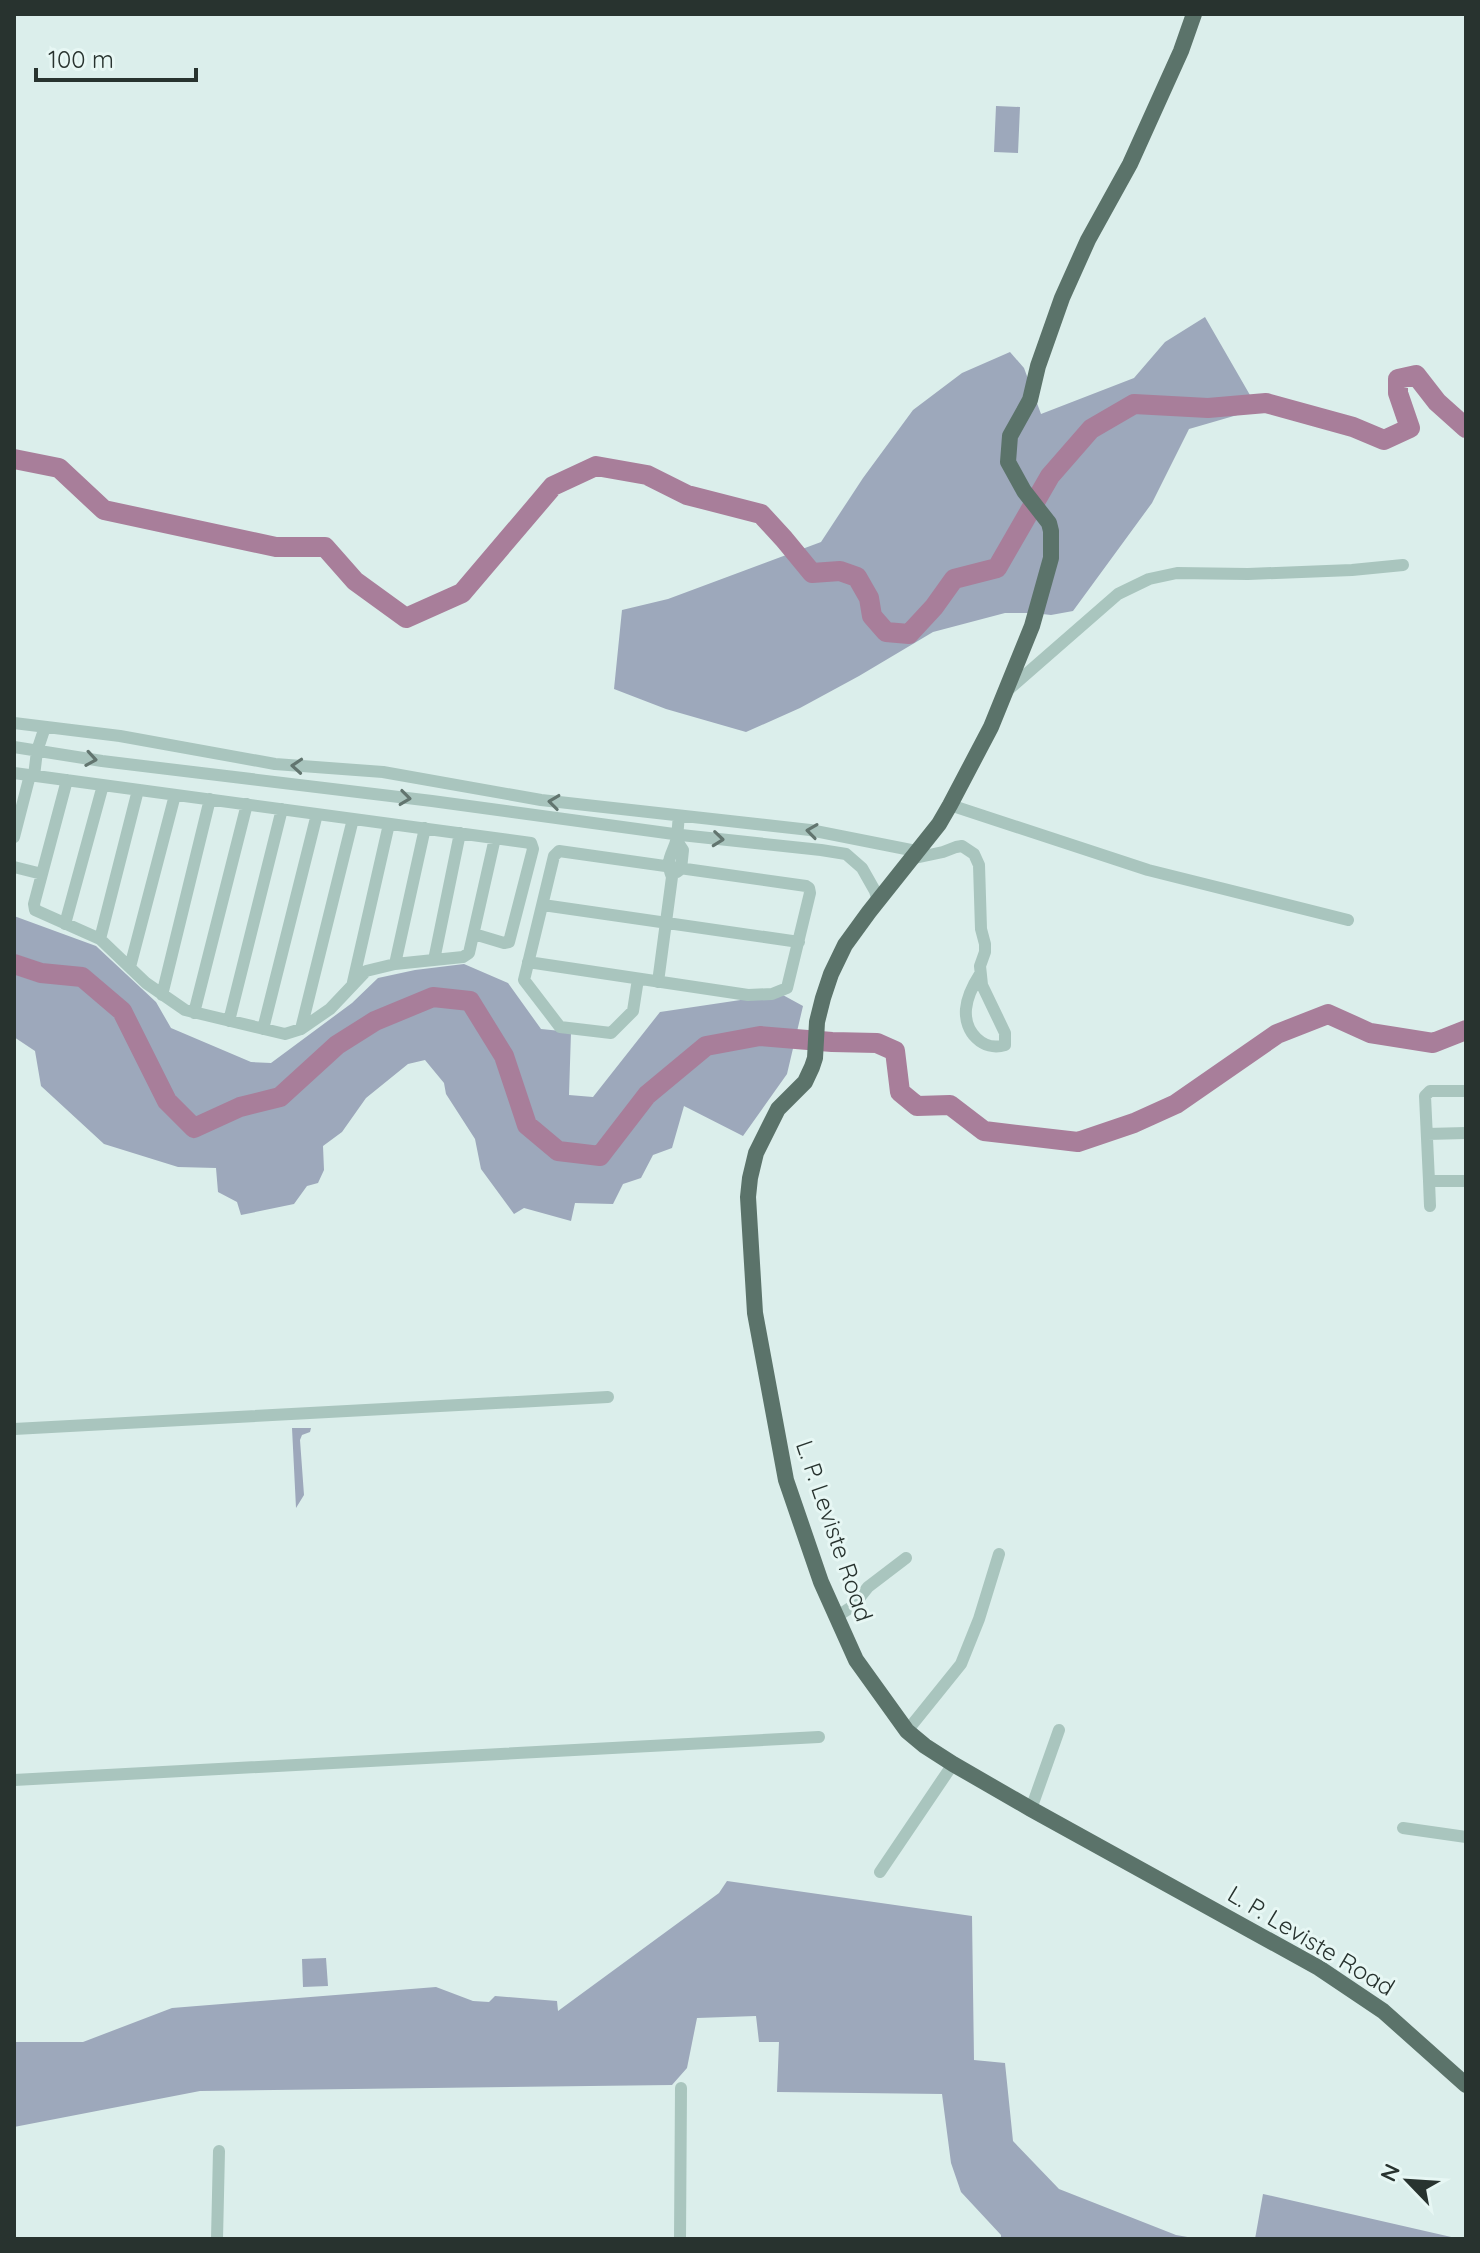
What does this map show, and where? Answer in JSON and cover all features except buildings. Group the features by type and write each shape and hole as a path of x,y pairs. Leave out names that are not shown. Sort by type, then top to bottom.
{"main road":[{"name":"L. P. Leviste Road","path":"1194,14 1181,51 1130,164 1088,240 1062,298 1038,366 1030,400 1010,436 1008,462 1024,491 1049,523 1051,558 1032,626 991,727 939,824 845,945 817,1022 812,1067 805,1082 778,1109 753,1166 748,1197 755,1313 786,1480 821,1582 856,1660 907,1731 953,1764 1031,1809 1319,1968 1383,2011 1466,2085"}],"street":[{"path":"1006,692 1118,594 1149,579 1177,573 1248,574 1403,565"},
{"path":"14,723 120,736 275,764 383,772 541,800 810,830 850,837 913,855 962,846 974,854 979,865 980,920 985,944 980,974 965,1013 973,1035 983,1045 1001,1047 1005,1045 1005,1033 982,985 980,974"},
{"path":"14,837 36,776 45,727"},
{"path":"14,747 677,838 846,854 862,868 878,901"},
{"path":"14,773 529,842 533,849 509,942 474,934"},
{"path":"67,780 34,907 38,912 100,939 162,995 185,1010 285,1034 301,1029 330,1009 366,971 395,964 466,956 471,950 495,838"},
{"path":"65,924 103,785"},
{"path":"100,939 138,790"},
{"path":"130,967 175,795"},
{"path":"162,995 210,799"},
{"path":"194,1013 247,804"},
{"path":"950,805 1148,870 1348,920"},
{"path":"229,1021 282,809"},
{"path":"263,1029 317,814"},
{"path":"658,982 674,871 669,853 677,838 679,816"},
{"path":"301,1029 353,819"},
{"path":"352,986 389,824"},
{"path":"395,964 425,828"},
{"path":"434,960 460,833"},
{"path":"846,854 850,837"},
{"path":"528,962 748,995 772,994 787,988 810,893 808,887 674,871 559,851 554,856 543,905 528,962 524,980 560,1027 611,1033 633,1011 638,979"},
{"path":"14,867 42,874"},
{"path":"543,905 799,942"},
{"path":"1430,1206 1425,1096 1428,1092 1466,1091"},
{"path":"1427,1134 1466,1133"},
{"path":"1429,1181 1466,1181"},
{"path":"14,1429 608,1397"},
{"path":"907,1731 961,1664 999,1554"},
{"path":"836,1617 853,1606 868,1587 906,1558"},
{"path":"1031,1809 1059,1730"},
{"path":"14,1780 819,1737"},
{"path":"880,1872 953,1764"},
{"path":"1403,1828 1466,1837"},
{"path":"680,2239 681,2088"},
{"path":"217,2239 219,2151"}],"shaded area":[{"path":"996,106 1020,107 1018,153 994,152"},
{"path":"1205,317 1258,409 1189,429 1152,503 1073,611 1051,615 1005,613 933,632 800,708 746,732 666,709 614,689 622,610 668,599 821,542 913,410 962,373 1010,352 1024,368 1041,414 1134,378 1165,342"},
{"path":"14,916 96,946 156,1002 171,1028 251,1062 271,1063 352,1003 378,978 464,964 508,983 541,1029 571,1032 569,1095 593,1097 660,1012 781,994 803,1006 787,1074 743,1136 684,1106 672,1148 653,1155 641,1178 623,1184 613,1204 575,1203 571,1221 524,1208 514,1214 481,1169 475,1139 446,1094 444,1083 425,1060 408,1064 366,1098 342,1132 323,1146 324,1170 318,1183 307,1186 294,1204 241,1215 237,1202 218,1192 216,1168 178,1167 104,1144 41,1086 35,1051 14,1037"},
{"path":"292,1428 311,1428 300,1440 304,1495 296,1508"},
{"path":"727,1881 972,1916 974,2060 1005,2063 1013,2141 1059,2189 1176,2235 1199,2239 1001,2239 1001,2235 961,2192 951,2163 942,2094 777,2092 779,2042 759,2042 756,2016 697,2018 687,2068 672,2085 200,2091 14,2127 14,2042 83,2042 172,2008 436,1987 473,2001 489,2002 495,1996 557,2001 558,2011 719,1893"},
{"path":"326,1958 328,1986 303,1987 302,1959"},
{"path":"1263,2194 1460,2239 1255,2239"}],"waterway":[{"path":"14,459 59,468 104,510 276,547 325,547 355,581 406,618 462,593 553,486 596,466 647,475 687,495 761,514 812,573 840,571 857,577 869,598 872,616 886,632 909,634 954,579 997,568 1050,476 1091,429 1134,404 1208,408 1266,403 1353,427 1384,440 1410,428 1398,393 1398,379 1416,375 1437,402 1466,428"},
{"path":"14,964 41,973 82,977 122,1011 167,1101 194,1128 240,1107 280,1097 337,1045 375,1021 433,997 470,1001 504,1056 527,1125 558,1151 600,1156 647,1095 706,1046 760,1036 877,1043 895,1051 900,1092 917,1106 950,1105 984,1131 1078,1142 1134,1123 1176,1104 1277,1034 1328,1014 1370,1033 1433,1043 1466,1030"}]}
